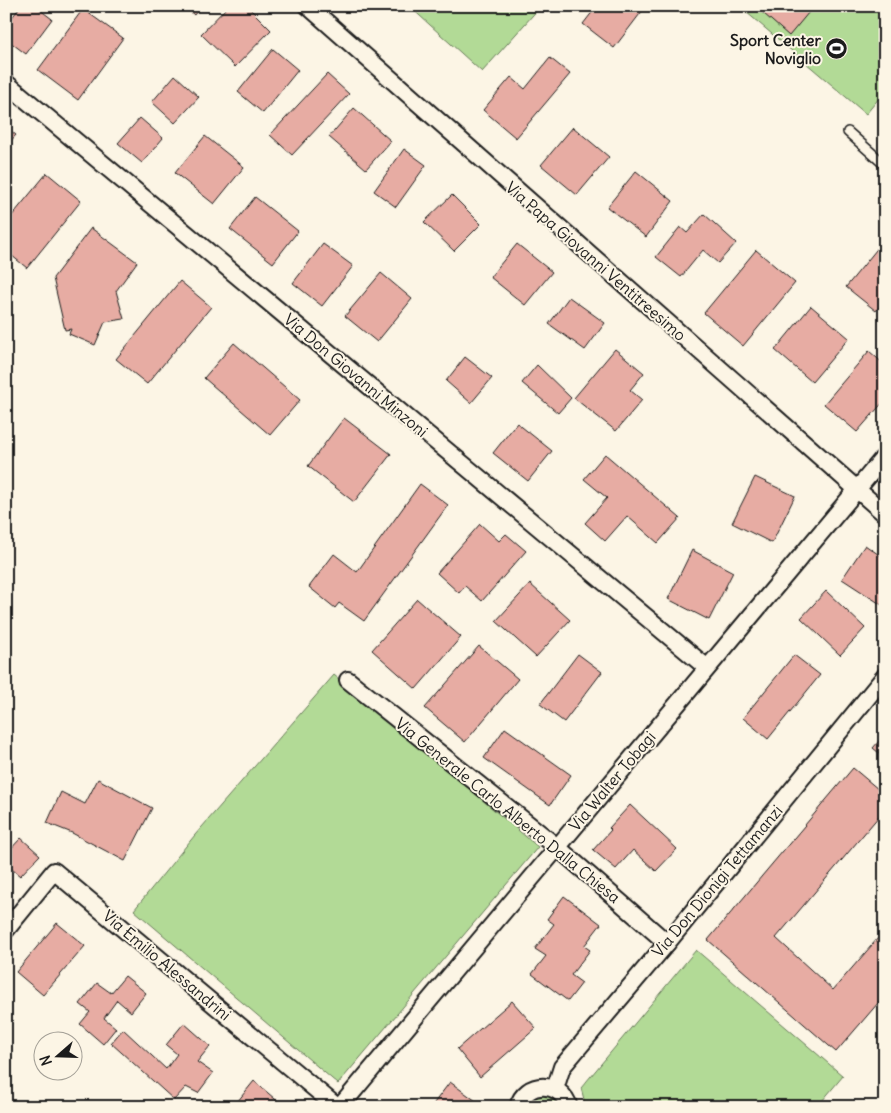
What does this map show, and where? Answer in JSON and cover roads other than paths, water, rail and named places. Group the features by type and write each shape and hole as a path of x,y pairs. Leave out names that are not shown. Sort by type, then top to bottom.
{"street":[{"name":"Via Papa Giovanni Ventitreesimo","path":"308,6 885,514"},
{"name":"Via Don Giovanni Minzoni","path":"6,83 706,667"},
{"name":"Via Walter Tobagi","path":"339,1107 706,667 885,456"},
{"name":"Via Don Dionigi Tettamanzi","path":"555,1088 562,1068 667,943 885,676"},
{"name":"Via Generale Carlo Alberto Dalla Chiesa","path":"348,680 557,847 667,943"},
{"name":"Via Emilio Alessandrini","path":"6,930 54,871 339,1107"},
{"path":"518,1107 520,1100 527,1091 535,1087 555,1088 562,1094 568,1107"}],"lane":[{"path":"848,132 885,165"}],"place":[{"name":"Sport Center Noviglio","path":"837,49"}]}
